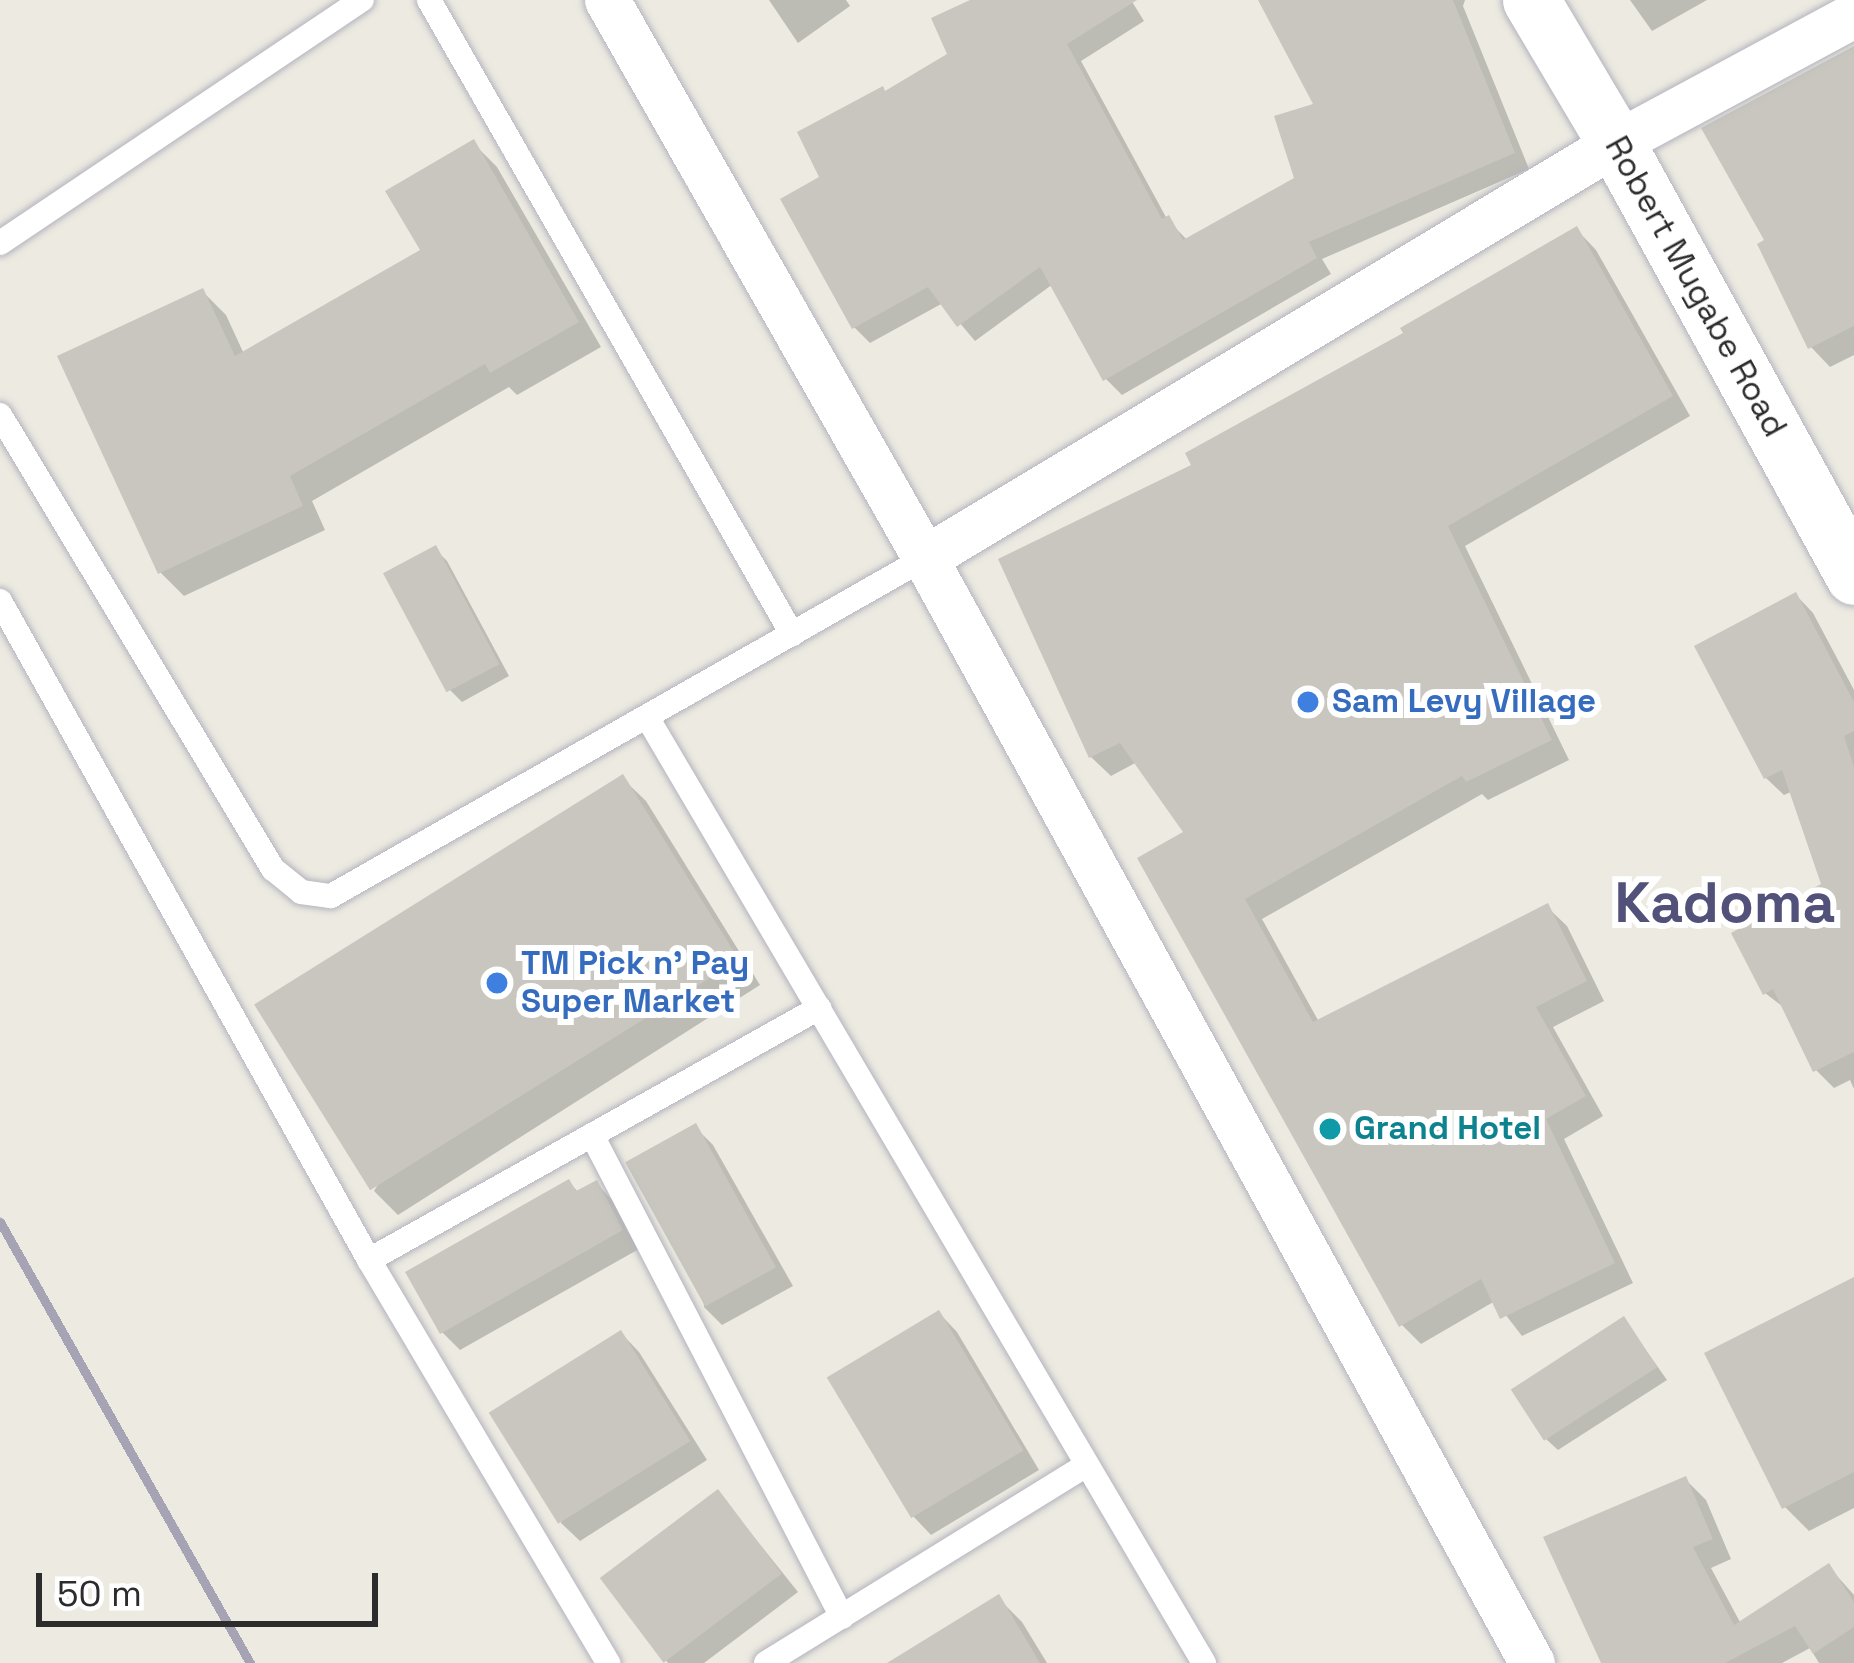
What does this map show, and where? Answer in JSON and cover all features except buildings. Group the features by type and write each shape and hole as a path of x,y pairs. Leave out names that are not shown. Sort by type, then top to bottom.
{"street":[{"path":"608,0 926,558 1532,1663"},
{"name":"Robert Mugabe Road","path":"1531,0 1616,143 1854,576"},
{"path":"926,558 1616,143 1854,15"}],"lane":[{"path":"0,243 362,0"},
{"path":"429,0 792,634"},
{"path":"0,415 273,869 301,892 331,896 926,558"},
{"path":"0,601 369,1260 608,1663"},
{"path":"647,717 1204,1663"},
{"path":"369,1260 819,1008"},
{"path":"592,1135 842,1617"},
{"path":"766,1663 1087,1465"}],"railway":[{"path":"0,1222 250,1663"}],"place":[{"name":"Sam Levy Village","path":"1308,702"},
{"name":"TM Pick n' Pay Super Market","path":"497,983"},
{"name":"Grand Hotel","path":"1330,1129"}],"district":[{"name":"Kadoma","path":"1725,903"}]}
